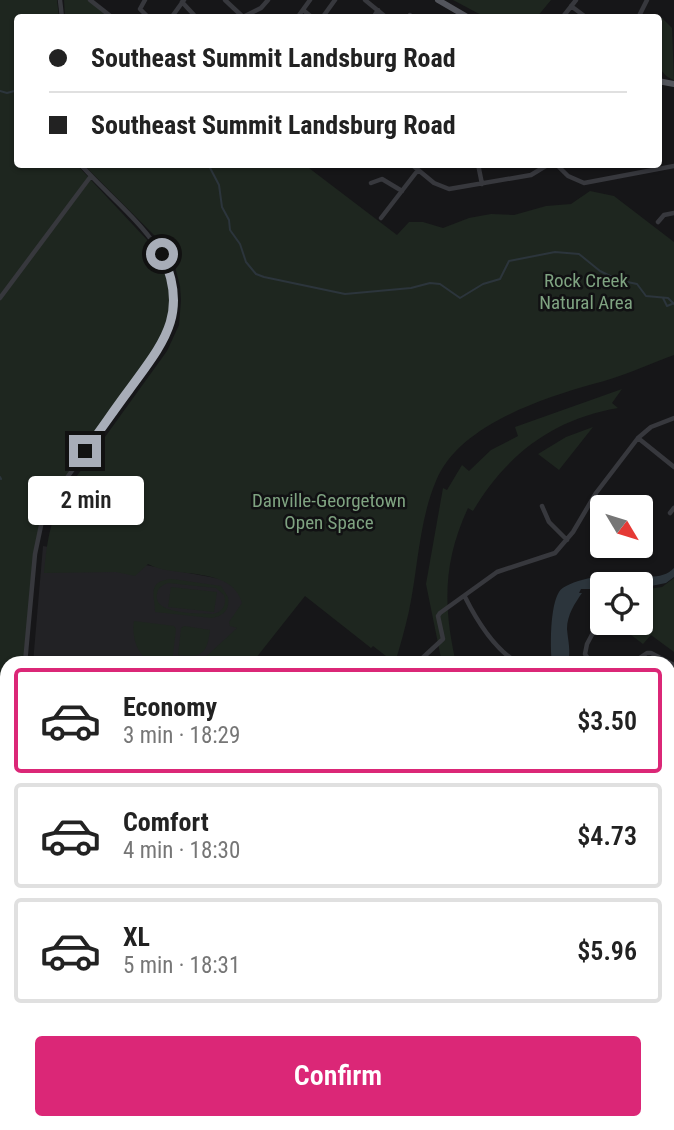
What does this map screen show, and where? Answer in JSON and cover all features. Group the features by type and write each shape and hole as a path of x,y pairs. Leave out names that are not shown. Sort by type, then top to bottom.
{"main road":[{"path":"438,0 462,14"}],"street":[{"path":"90,0 108,14"},
{"path":"225,0 239,14"},
{"path":"248,14 261,8 268,0"},
{"path":"300,14 310,0"},
{"path":"365,0 382,14"},
{"path":"566,14 576,0"},
{"path":"571,6 582,14"},
{"path":"303,9 309,14"},
{"path":"376,14 378,10"},
{"path":"560,168 568,176 584,183 674,166"},
{"path":"26,656 35,554 43,516 61,486 160,348 170,329 173,311 172,280 158,246 84,168"},
{"path":"416,168 434,183 449,189 531,175 542,168"},
{"path":"479,168 482,184"},
{"path":"381,218 418,170"},
{"path":"0,298 91,176"},
{"path":"371,183 382,179 402,191"},
{"path":"658,222 664,215 674,213"},
{"path":"425,656 443,639 438,616 440,613 497,572 551,555 567,540 596,493 638,438 651,427 674,418"},
{"path":"638,438 674,467"},
{"path":"542,506 549,522 567,540"},
{"path":"465,597 480,626 511,656"},
{"path":"586,656 587,644 592,635"}],"shaded area":[{"path":"43,546 269,588 216,656 34,656"},
{"path":"674,568 674,577 666,583 653,586 653,576 663,575"},
{"path":"590,579 590,589 581,589 579,593 582,593 568,619 569,656 552,656 552,616 556,598 563,588"}],"green space":[{"path":"0,0 57,0 59,14 14,14 14,168 80,168 149,242 153,238 161,249 174,283 174,307 168,333 57,494 43,520 37,541 24,656 0,656"},
{"path":"64,0 88,0 106,14 65,14"},
{"path":"453,0 551,0 539,14 479,14"},
{"path":"662,18 672,28 674,80 662,71"},
{"path":"87,168 309,168 397,235 409,222 423,222 443,228 469,218 491,214 514,215 546,206 571,204 590,191 614,196 674,242 674,355 526,407 481,430 462,445 447,462 430,496 409,611 397,656 386,656 373,646 371,648 305,596 258,656 207,656 237,628 230,626 229,622 242,603 236,591 227,583 148,564 135,576 116,572 44,573 50,530 66,491 167,351 179,325 180,286 174,263 165,246"},
{"path":"622,389 612,403 618,408 573,421 534,443 500,473 473,511 468,508 454,547 448,584 447,603 455,656 441,656 426,584 443,488 447,490 462,465 469,471 491,450 518,436 515,427"},
{"path":"593,427 559,470 538,454 566,437"},
{"path":"674,578 674,652 651,635 653,588 662,587"},
{"path":"164,580 221,586 228,597 227,608 220,616 212,618 155,612 155,586","holes":["168,583 216,588 224,595 225,601 222,609 213,614 178,612 162,606 157,601 158,590"]},
{"path":"171,587 217,592 214,612 168,607"},
{"path":"134,621 174,626 176,629 173,656 143,656 134,633"},
{"path":"184,626 210,630 202,653 193,656 178,655 181,628"},
{"path":"631,635 651,635 643,644"}],"waterway":[{"path":"0,91 14,91"},
{"path":"210,168 219,185 222,207 229,220 230,230 240,244 246,262 256,274 264,277 345,294 440,284 460,298 483,284 500,279 509,261 555,252 579,254 600,271 618,280 637,284 646,296 668,298 674,304"},
{"path":"663,298 667,306 672,304"}],"route":[{"path":"85,451 160,348 170,329 173,311 172,280 162,254"}],"park label":[{"name":"Rock Creek Natural Area","path":"586,291"},
{"name":"Danville-Georgetown Open Space","path":"329,511"}]}
